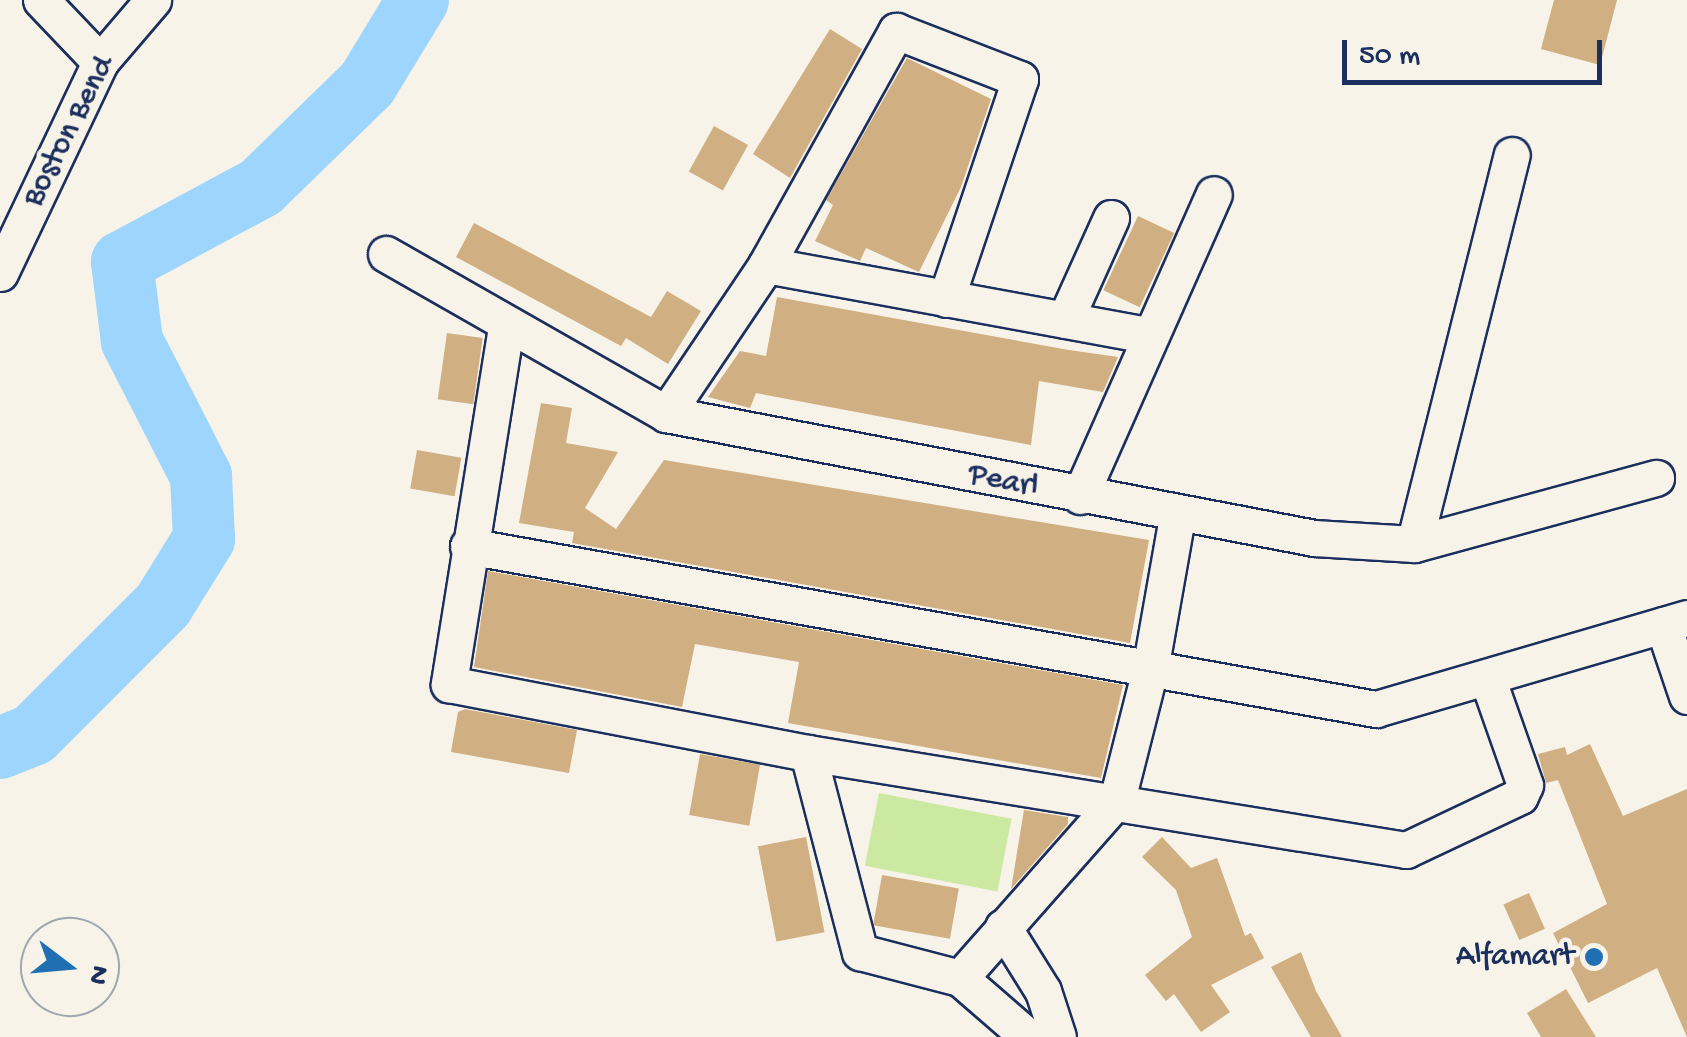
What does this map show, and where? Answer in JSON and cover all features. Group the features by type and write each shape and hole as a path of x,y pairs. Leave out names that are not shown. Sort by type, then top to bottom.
{"street":[{"path":"41,0 100,62"},
{"name":"Boston Bend","path":"0,274 100,62 153,0"},
{"path":"666,414 766,265 896,31 1020,79 946,298"},
{"path":"1414,544 1512,154"},
{"path":"1080,496 1146,335 1214,194"},
{"path":"1065,320 1111,218"},
{"name":"Pearl","path":"386,254 506,327 666,414 1314,538 1414,544 1656,478"},
{"path":"766,265 1146,335"},
{"path":"506,327 449,684 808,753 1117,800 1406,850 1520,796 1525,785 1487,677"},
{"path":"960,978 1117,800 1150,670 1178,512"},
{"path":"468,546 1376,710 1675,621 1687,696"},
{"path":"808,753 860,952 960,978 1028,1037"},
{"path":"1003,927 1044,992 1058,1037"}],"green space":[{"path":"879,793 1012,819 997,891 865,866"}],"building":[{"path":"1554,0 1617,0 1600,65 1541,49"},
{"path":"830,29 862,49 790,178 753,154"},
{"path":"907,58 991,99 961,187 919,272 866,248 860,261 815,241 833,205 826,200"},
{"path":"714,126 748,145 723,190 689,171"},
{"path":"1138,216 1174,233 1140,307 1103,290"},
{"path":"474,223 651,317 667,291 701,311 668,364 626,338 621,346 456,257"},
{"path":"777,297 1118,357 1103,392 1039,381 1031,445 756,393 750,408 708,397 740,351 766,356"},
{"path":"447,333 483,338 473,404 438,399"},
{"path":"541,403 572,408 566,443 618,452 585,508 616,529 664,460 1149,540 1130,643 572,543 574,532 519,523"},
{"path":"417,450 461,458 455,496 410,488"},
{"path":"488,571 1123,685 1101,778 788,723 799,662 695,644 682,707 474,667"},
{"path":"465,709 577,730 569,773 451,752 458,712"},
{"path":"1590,744 1623,816 1687,789 1687,1037 1657,968 1588,1003 1553,933 1607,904 1558,780 1546,783 1538,754 1565,747 1567,755"},
{"path":"700,754 760,765 749,826 689,815"},
{"path":"1024,810 1068,817 1068,824 1011,889"},
{"path":"806,837 825,932 776,942 758,846"},
{"path":"1162,837 1191,868 1217,858 1245,936 1251,933 1264,958 1211,985 1230,1012 1201,1032 1174,994 1166,1001 1145,975 1192,937 1176,890 1142,857"},
{"path":"882,875 959,889 950,939 873,925"},
{"path":"1529,893 1545,929 1519,940 1503,904"},
{"path":"1301,952 1316,991 1342,1037 1311,1037 1271,967"},
{"path":"1566,989 1596,1037 1541,1037 1527,1013"}],"waterway":[{"path":"0,748 33,735 163,605 204,539 201,476 132,341 122,262 261,187 367,84 418,0"}],"place":[{"name":"Alfamart","path":"1594,957"}]}
